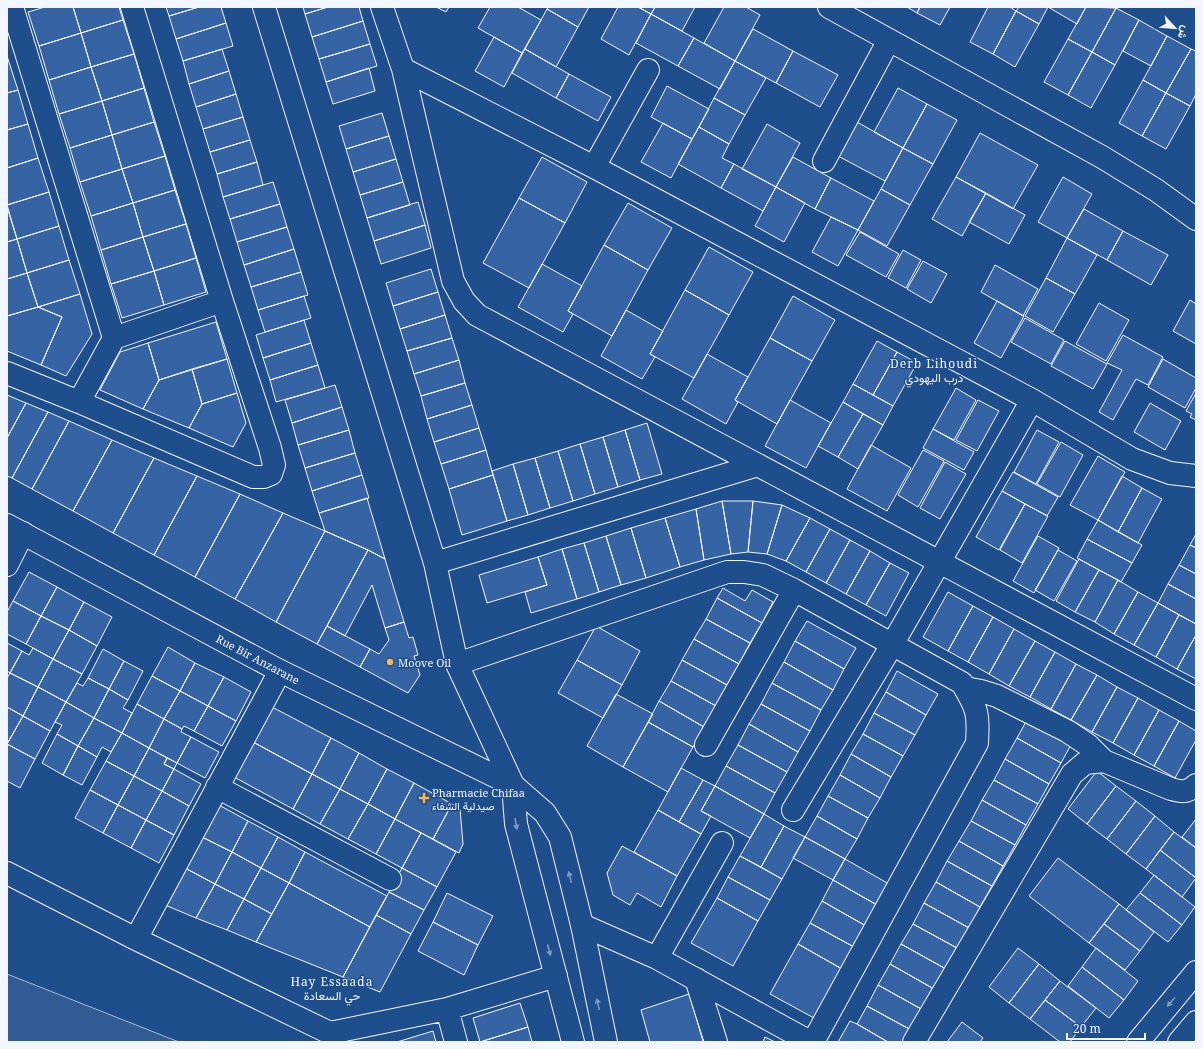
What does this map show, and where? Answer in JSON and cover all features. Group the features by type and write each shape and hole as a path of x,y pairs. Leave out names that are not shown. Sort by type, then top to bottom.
{"street":[{"path":"12,7 114,338"},
{"path":"7,373 79,402 253,477 264,477 271,474 274,465 270,448 222,301 132,7"},
{"path":"264,7 435,564 457,664 514,785 516,824 573,1042"},
{"path":"382,7 403,69 453,281 464,301 477,315 1196,699"},
{"path":"829,7 1102,157 1156,190 1196,219"},
{"path":"824,160 889,40"},
{"path":"403,69 594,168 1032,400 1132,460 1170,473 1196,476"},
{"path":"594,168 648,70"},
{"path":"79,402 114,338 222,301"},
{"path":"793,810 892,645 1032,400"},
{"path":"435,564 758,465"},
{"path":"7,565 15,529"},
{"name":"Rue Bir Anzarane","path":"15,529 280,671 514,785"},
{"path":"457,664 727,572 744,572 763,575 794,590 962,683 974,703 978,721 977,743 813,1042"},
{"path":"706,745 794,590"},
{"path":"136,939 280,671"},
{"path":"965,688 997,696 1067,731 1088,745 1104,761 1181,792 1191,789 1196,785"},
{"path":"914,1042 1072,774 1085,763 1104,761"},
{"path":"514,785 545,813 560,837 582,925 606,1042"},
{"path":"217,787 390,879"},
{"path":"657,958 722,842"},
{"path":"7,873 327,1038 447,1009 556,976"},
{"path":"582,925 657,958 810,1042"},
{"path":"1138,1042 1196,972"},
{"path":"696,979 716,1042"},
{"path":"447,1009 456,1042"},
{"path":"1179,1042 1196,1022"}],"shaded area":[{"path":"7,974 179,1042 7,1042"}],"building":[{"path":"45,7 73,7 81,33 39,46 28,12"},
{"path":"73,7 119,7 123,20 81,33"},
{"path":"166,7 199,7 169,16"},
{"path":"199,7 221,7 226,23 176,39 169,16"},
{"path":"303,7 328,7 305,14"},
{"path":"328,7 359,7 363,21 312,37 305,14"},
{"path":"436,7 449,7 446,12"},
{"path":"490,7 518,7 541,20 522,53 478,28"},
{"path":"548,7 589,7 578,27 547,9"},
{"path":"618,7 638,7 651,14 629,55 601,39"},
{"path":"638,7 655,7 651,14"},
{"path":"655,7 695,7 682,31 651,14"},
{"path":"724,7 746,7 760,15 735,61 704,43"},
{"path":"907,7 920,7 917,13"},
{"path":"920,7 950,7 940,25 917,13"},
{"path":"988,7 1010,7 1016,11 993,54 970,42"},
{"path":"1019,7 1048,7 1039,24 1016,11"},
{"path":"1048,7 1086,7 1077,24"},
{"path":"1086,7 1116,8 1092,52 1068,39"},
{"path":"1116,8 1139,20 1115,65 1092,52"},
{"path":"547,9 578,27 556,67 525,49"},
{"path":"1016,11 1039,24 1015,67 993,54"},
{"path":"651,14 694,38 678,66 636,43"},
{"path":"123,20 134,54 91,67 81,33"},
{"path":"1139,20 1167,36 1151,66 1123,51"},
{"path":"363,21 370,44 319,59 312,37"},
{"path":"226,23 233,46 183,61 176,39"},
{"path":"753,29 793,51 776,83 735,61"},
{"path":"81,33 91,67 49,80 39,46"},
{"path":"1167,36 1191,49 1166,93 1143,80"},
{"path":"494,37 522,53 504,87 475,71"},
{"path":"694,38 735,61 720,89 678,66"},
{"path":"1068,39 1092,52 1068,95 1044,82"},
{"path":"370,44 377,66 326,82 319,59"},
{"path":"222,49 229,71 189,84 183,61"},
{"path":"525,49 569,74 556,98 512,73"},
{"path":"1191,49 1196,51 1196,94 1190,106 1166,93"},
{"path":"793,51 838,75 820,107 776,83"},
{"path":"1092,52 1115,65 1091,108 1068,95"},
{"path":"134,54 144,88 102,101 91,67"},
{"path":"7,56 18,90 7,93"},
{"path":"735,61 766,78 745,115 714,98"},
{"path":"91,67 102,101 59,114 49,80"},
{"path":"369,68 375,91 333,104 326,82"},
{"path":"229,71 236,94 196,107 189,84"},
{"path":"569,74 611,97 598,121 556,98"},
{"path":"1143,80 1166,93 1142,136 1119,123"},
{"path":"667,86 709,109 692,139 651,117"},
{"path":"144,88 154,122 112,135 102,101"},
{"path":"898,88 927,104 903,148 874,132"},
{"path":"18,90 28,124 7,130 7,93"},
{"path":"1166,93 1190,106 1166,149 1142,136"},
{"path":"236,94 243,117 203,129 196,107"},
{"path":"714,98 745,115 729,144 699,127"},
{"path":"102,101 112,135 70,148 59,114"},
{"path":"927,104 957,120 933,164 903,148"},
{"path":"382,113 389,136 346,149 339,126"},
{"path":"243,117 250,140 210,152 203,129"},
{"path":"154,122 165,156 122,169 112,135"},
{"path":"857,122 903,148 885,181 838,156"},
{"path":"663,123 692,139 671,178 641,162"},
{"path":"28,124 38,158 7,168 7,130"},
{"path":"767,124 800,143 776,187 742,169"},
{"path":"699,127 729,144 722,158 734,164 721,188 678,164"},
{"path":"980,133 1038,165 1013,209 956,177"},
{"path":"112,135 122,169 80,182 70,148"},
{"path":"389,136 396,159 353,172 346,149"},
{"path":"250,140 257,162 217,174 210,152"},
{"path":"903,148 933,164 910,205 881,189"},
{"path":"165,156 175,190 133,203 122,169"},
{"path":"542,157 587,182 565,223 519,198"},
{"path":"793,157 831,178 815,209 776,187"},
{"path":"38,158 49,192 7,205 7,168"},
{"path":"396,159 403,182 360,195 353,172"},
{"path":"257,162 263,185 223,197 217,174"},
{"path":"734,164 776,187 763,211 721,188"},
{"path":"122,169 133,203 91,216 80,182"},
{"path":"956,177 986,193 962,236 932,219"},
{"path":"1063,177 1092,194 1067,238 1038,222"},
{"path":"831,178 874,201 858,230 815,209"},
{"path":"273,182 280,204 230,219 223,197"},
{"path":"403,182 410,205 367,218 360,195"},
{"path":"776,187 805,203 784,242 755,226"},
{"path":"881,189 910,205 887,246 858,230"},
{"path":"175,190 186,224 143,237 133,203"},
{"path":"49,192 59,226 17,239 7,205"},
{"path":"986,193 1025,215 1009,244 969,222"},
{"path":"519,198 565,223 529,288 483,263"},
{"path":"418,202 425,225 374,241 367,218"},
{"path":"133,203 143,237 101,250 91,216"},
{"path":"628,203 672,228 648,270 604,245"},
{"path":"280,204 287,227 237,242 230,219"},
{"path":"7,207 17,239 7,242"},
{"path":"1084,209 1123,231 1107,260 1067,238"},
{"path":"831,217 858,230 838,266 812,252"},
{"path":"186,224 196,258 154,271 143,237"},
{"path":"425,225 431,248 381,264 374,241"},
{"path":"59,226 69,260 27,273 17,239"},
{"path":"287,227 294,249 244,265 237,242"},
{"path":"1123,231 1168,255 1151,285 1107,260"},
{"path":"860,232 899,254 886,277 846,255"},
{"path":"143,237 154,271 111,284 101,250"},
{"path":"1067,238 1097,255 1075,294 1046,278"},
{"path":"17,239 27,273 7,279 7,242"},
{"path":"604,245 648,270 612,336 568,311"},
{"path":"709,247 753,272 729,315 685,290"},
{"path":"294,249 301,272 251,287 244,265"},
{"path":"903,250 921,260 906,288 888,278"},
{"path":"196,258 206,292 164,305 154,271"},
{"path":"69,260 80,294 38,307 27,273"},
{"path":"923,261 947,274 931,303 907,289"},
{"path":"542,264 582,286 568,311 573,314 563,332 518,307"},
{"path":"995,265 1038,289 1023,316 981,292"},
{"path":"431,269 438,292 393,306 386,283"},
{"path":"154,271 164,305 122,318 111,284"},
{"path":"301,272 308,295 258,310 251,287"},
{"path":"27,273 38,307 7,316 7,279"},
{"path":"1046,278 1075,294 1053,332 1025,316"},
{"path":"685,290 729,315 694,378 650,354"},
{"path":"438,292 445,315 400,329 393,306"},
{"path":"80,294 92,334 66,376 41,365 62,317 38,307"},
{"path":"304,296 311,318 265,332 258,310"},
{"path":"793,296 835,320 812,361 770,338"},
{"path":"1190,300 1196,304 1196,344 1173,331"},
{"path":"997,301 1024,316 1001,358 974,343"},
{"path":"1099,303 1129,320 1106,361 1076,344"},
{"path":"38,307 62,317 41,365 7,351 7,316"},
{"path":"626,310 663,331 650,354 655,357 642,379 601,356"},
{"path":"445,315 452,338 407,351 400,329"},
{"path":"1025,318 1064,340 1051,364 1011,342"},
{"path":"304,320 311,343 263,358 256,335"},
{"path":"216,322 227,359 159,380 148,343"},
{"path":"1123,335 1163,357 1148,385 1136,379 1113,420 1099,412 1122,370 1107,363"},
{"path":"452,338 459,360 414,374 407,351"},
{"path":"770,338 812,361 777,424 735,400"},
{"path":"877,341 897,352 873,395 853,384"},
{"path":"1065,341 1107,364 1093,389 1051,366"},
{"path":"148,343 159,380 143,409 100,390 120,352"},
{"path":"311,343 318,365 270,380 263,358"},
{"path":"897,352 917,363 893,406 873,395"},
{"path":"707,354 748,377 735,400 738,402 726,424 682,399"},
{"path":"227,359 237,393 202,404 192,369"},
{"path":"1163,359 1196,378 1196,388 1185,408 1148,387"},
{"path":"459,360 465,383 421,396 414,374"},
{"path":"318,365 325,388 276,402 270,380"},
{"path":"192,369 202,404 189,428 143,409 159,380"},
{"path":"465,383 472,405 427,419 421,396"},
{"path":"853,384 893,406 883,425 843,402"},
{"path":"335,385 342,407 292,423 285,400"},
{"path":"956,388 976,400 954,440 933,429"},
{"path":"237,393 246,423 233,447 189,428 202,404"},
{"path":"1196,393 1196,420 1190,417 1192,414 1186,411"},
{"path":"7,395 26,403 7,438"},
{"path":"790,400 831,423 806,468 765,446"},
{"path":"978,400 999,411 977,451 956,440"},
{"path":"843,402 863,414 838,457 818,446"},
{"path":"26,403 48,412 12,478 7,476 7,438"},
{"path":"1150,403 1181,421 1165,450 1134,432"},
{"path":"472,405 479,428 434,442 427,419"},
{"path":"342,407 349,430 298,445 292,423"},
{"path":"48,412 69,421 32,489 12,478"},
{"path":"863,414 883,425 858,469 838,457"},
{"path":"69,421 112,440 73,511 32,489"},
{"path":"647,423 662,474 640,480 625,430"},
{"path":"479,428 486,450 441,464 434,442"},
{"path":"933,429 974,452 964,470 923,448"},
{"path":"349,430 355,453 305,468 298,445"},
{"path":"625,430 640,480 618,487 603,437"},
{"path":"1037,430 1059,442 1036,484 1014,472"},
{"path":"603,437 618,487 595,494 580,444"},
{"path":"112,440 154,458 113,533 73,511"},
{"path":"1061,442 1083,455 1060,497 1037,484"},
{"path":"580,444 595,494 573,501 558,451"},
{"path":"871,445 911,468 887,511 847,489"},
{"path":"486,450 493,475 449,489 441,464"},
{"path":"923,450 944,461 918,507 898,495"},
{"path":"558,451 573,501 550,508 535,458"},
{"path":"355,453 362,475 312,491 305,468"},
{"path":"1098,456 1125,472 1098,520 1070,505"},
{"path":"154,458 197,476 154,555 113,533"},
{"path":"535,458 550,508 528,515 513,464"},
{"path":"945,462 966,474 940,519 920,508"},
{"path":"513,464 528,515 507,521 492,471"},
{"path":"1013,472 1058,497 1047,516 1002,491"},
{"path":"362,475 369,498 319,513 312,491"},
{"path":"493,475 507,521 462,535 449,489"},
{"path":"197,476 240,494 195,577 154,555"},
{"path":"1122,476 1142,488 1118,532 1098,520"},
{"path":"1142,488 1162,499 1138,543 1118,532"},
{"path":"1002,491 1025,504 999,550 976,537"},
{"path":"240,494 283,513 235,599 195,577"},
{"path":"367,498 385,559 325,531 319,513"},
{"path":"722,501 753,501 748,552 731,554"},
{"path":"722,501 731,554 704,560 696,509"},
{"path":"753,501 782,505 767,554 748,552"},
{"path":"1025,504 1048,516 1022,563 1000,550"},
{"path":"782,505 810,518 786,561 767,554"},
{"path":"696,509 704,560 680,567 665,518"},
{"path":"283,513 325,531 276,622 235,599"},
{"path":"665,518 680,567 646,578 631,528"},
{"path":"810,518 830,529 806,572 786,561"},
{"path":"1098,520 1142,545 1132,563 1087,539"},
{"path":"631,528 646,578 621,585 606,536"},
{"path":"830,529 850,540 826,583 806,572"},
{"path":"325,531 368,550 317,644 276,622"},
{"path":"1196,534 1196,548 1190,545"},
{"path":"606,536 621,585 599,592 584,543"},
{"path":"1038,536 1059,548 1034,593 1013,581"},
{"path":"1087,539 1132,563 1121,582 1077,558"},
{"path":"850,540 870,551 846,594 826,583"},
{"path":"584,543 599,592 577,599 562,549"},
{"path":"1190,545 1196,548 1196,574 1179,565"},
{"path":"562,549 577,599 531,613 525,592 547,585 538,557"},
{"path":"368,550 385,559 404,622 385,628 372,585 345,636 327,626"},
{"path":"1058,550 1077,561 1054,601 1035,590"},
{"path":"870,551 890,563 866,605 846,594"},
{"path":"538,557 547,585 487,603 479,575"},
{"path":"1079,559 1099,570 1075,612 1056,601"},
{"path":"890,563 909,573 886,616 866,605"},
{"path":"1179,565 1196,574 1196,599 1168,584"},
{"path":"1099,570 1118,580 1095,622 1075,612"},
{"path":"29,572 57,587 41,616 13,601"},
{"path":"1118,580 1138,592 1114,634 1095,622"},
{"path":"1168,584 1196,599 1196,624 1158,603"},
{"path":"57,587 84,602 69,630 41,616"},
{"path":"723,588 745,601 752,590 773,602 762,623 717,598"},
{"path":"948,592 973,606 948,651 923,637"},
{"path":"1138,592 1158,603 1134,645 1114,634"},
{"path":"717,598 762,623 750,643 706,619"},
{"path":"13,601 41,616 26,644 7,634 7,612"},
{"path":"84,602 112,617 97,646 69,630"},
{"path":"1158,603 1179,615 1156,657 1134,645"},
{"path":"973,606 993,617 968,662 948,651"},
{"path":"1179,615 1196,624 1196,635 1177,669 1156,657"},
{"path":"41,616 69,630 53,659 26,644"},
{"path":"993,617 1014,629 989,674 968,662"},
{"path":"706,619 750,643 739,664 694,639"},
{"path":"807,621 856,648 844,669 795,641"},
{"name":"Moove Oil","path":"404,622 409,638 413,637 418,655 414,656 420,675 408,693 360,667 370,649 379,654 389,640 385,628"},
{"path":"327,626 370,649 360,667 317,644"},
{"path":"596,626 640,651 622,685 577,660"},
{"path":"1014,629 1035,641 1009,686 989,674"},
{"path":"69,630 97,646 82,674 53,659"},
{"path":"1196,635 1196,679 1177,669"},
{"path":"694,639 739,664 727,685 682,660"},
{"path":"795,641 844,669 833,690 784,662"},
{"path":"1035,641 1055,652 1030,697 1009,686"},
{"path":"7,643 22,651 10,673 7,671"},
{"path":"168,647 195,663 180,691 152,676"},
{"path":"33,648 53,659 38,687 10,673 22,651 29,655"},
{"path":"103,649 124,661 109,689 88,678"},
{"path":"1055,652 1076,664 1051,709 1030,697"},
{"path":"53,659 82,674 66,702 38,687"},
{"path":"577,660 622,685 603,718 558,693"},
{"path":"682,660 727,685 716,706 671,681"},
{"path":"124,661 143,671 128,700 109,689"},
{"path":"784,662 833,690 821,710 772,683"},
{"path":"195,663 224,677 208,706 180,691"},
{"path":"1076,664 1097,675 1071,720 1051,709"},
{"path":"897,671 938,694 926,715 886,692"},
{"path":"10,673 38,687 23,716 7,707 7,678"},
{"path":"1097,675 1117,687 1092,732 1071,720"},
{"path":"152,676 180,691 164,719 137,704"},
{"path":"224,677 251,692 236,721 208,706"},
{"path":"88,678 109,689 94,718 66,702 77,683 83,686"},
{"path":"671,681 716,706 704,727 659,701"},
{"path":"772,683 821,710 810,731 761,704"},
{"path":"38,687 66,702 50,731 23,716"},
{"path":"1117,687 1138,698 1113,743 1092,732"},
{"path":"109,689 128,700 123,708 132,713 122,733 94,718"},
{"path":"180,691 208,706 194,731 184,726 182,729 164,719"},
{"path":"886,692 926,715 915,735 874,713"},
{"path":"616,694 653,714 623,767 587,746"},
{"path":"1138,698 1159,710 1134,755 1113,743"},
{"path":"659,701 704,727 693,747 648,722"},
{"path":"66,702 94,718 78,746 57,734 62,725 55,722"},
{"path":"137,704 164,719 149,748 122,733"},
{"path":"761,704 810,731 798,752 749,724"},
{"path":"208,706 236,721 222,746 194,731"},
{"path":"7,707 23,716 7,744"},
{"path":"272,707 331,738 312,774 253,742"},
{"path":"1159,710 1179,721 1154,766 1134,755"},
{"path":"874,713 915,735 903,756 863,734"},
{"path":"23,716 50,731 35,759 7,744"},
{"path":"94,718 122,733 111,752 102,747 97,757 78,746"},
{"path":"1028,718 1072,743 1061,763 1017,738"},
{"path":"164,719 182,729 181,732 191,737 177,763 149,748"},
{"path":"1179,721 1196,731 1196,740 1175,778 1154,766"},
{"path":"648,722 693,747 668,792 623,767"},
{"path":"749,724 798,752 787,772 738,745"},
{"path":"122,733 149,748 134,776 106,761"},
{"path":"57,734 78,746 63,775 42,763"},
{"path":"863,734 903,756 891,777 851,754"},
{"path":"191,737 219,752 205,778 177,763"},
{"path":"331,738 359,753 340,789 312,774"},
{"path":"1017,738 1061,763 1049,784 1005,759"},
{"path":"253,742 312,774 293,809 234,777"},
{"path":"7,744 35,759 20,788 7,781"},
{"path":"738,745 787,772 775,793 726,766"},
{"path":"78,746 97,757 82,785 63,775"},
{"path":"149,748 167,758 164,764 174,769 162,791 134,776"},
{"path":"359,753 387,769 368,804 340,789"},
{"path":"851,754 891,777 880,798 840,775"},
{"path":"167,758 177,763 174,769 164,764"},
{"path":"1005,759 1049,784 1038,804 994,780"},
{"path":"106,761 134,776 118,805 90,790"},
{"path":"726,766 775,793 764,814 715,786"},
{"path":"681,768 703,780 679,822 658,810"},
{"path":"174,769 201,784 189,806 162,791"},
{"path":"387,769 414,783 395,819 368,804"},
{"path":"1097,771 1116,786 1087,824 1068,809"},
{"path":"312,774 340,789 320,824 293,809"},
{"path":"840,775 880,798 868,818 828,796"},
{"path":"134,776 162,791 146,820 118,805"},
{"path":"703,780 715,786 701,811 711,816 701,834 679,822"},
{"path":"994,780 1038,804 1026,825 982,800"},
{"path":"414,783 452,804 433,839 395,819"},
{"path":"715,786 764,814 750,838 701,811"},
{"path":"1116,786 1136,801 1107,839 1087,824"},
{"path":"340,789 368,804 348,839 320,824"},
{"path":"90,790 118,805 103,833 75,818"},
{"path":"162,791 189,806 174,835 146,820"},
{"path":"828,796 868,818 857,839 817,816"},
{"path":"982,800 1026,825 1015,845 971,821"},
{"path":"1136,801 1155,816 1126,854 1107,839"},
{"path":"368,804 395,819 376,854 348,839"},
{"path":"452,804 460,809 463,844 459,853 433,839"},
{"path":"118,805 146,820 131,848 103,833"},
{"path":"219,805 248,821 232,852 202,837"},
{"path":"658,810 701,834 677,876 634,852"},
{"path":"764,814 784,826 761,867 740,856"},
{"path":"817,816 857,839 845,859 805,837"},
{"path":"1155,816 1174,832 1146,869 1126,854"},
{"path":"395,819 421,833 402,868 376,854"},
{"path":"1196,819 1196,848 1182,837"},
{"path":"146,820 174,835 159,863 131,848"},
{"path":"248,821 278,837 261,868 232,852"},
{"path":"971,821 1015,845 1003,866 959,841"},
{"path":"784,826 805,837 782,879 761,867"},
{"path":"1174,832 1196,848 1196,878 1160,850"},
{"path":"421,833 456,852 437,887 402,868"},
{"path":"202,837 232,852 215,884 185,868"},
{"path":"278,837 305,852 289,883 261,868"},
{"path":"805,837 845,859 833,880 793,858"},
{"path":"959,841 1003,866 992,886 947,861"},
{"path":"622,846 677,876 661,907 637,893 630,905 613,895 607,873"},
{"path":"1160,850 1196,878 1182,897 1146,869"},
{"path":"232,852 261,868 244,899 215,884"},
{"path":"305,852 387,896 370,927 289,883"},
{"path":"740,856 782,879 770,900 728,877"},
{"path":"1058,858 1119,904 1089,943 1029,896"},
{"path":"845,859 889,884 877,905 833,880"},
{"path":"947,861 992,886 980,907 936,882"},
{"path":"185,868 215,884 196,918 165,905"},
{"path":"261,868 289,883 272,914 244,899"},
{"path":"402,868 437,887 424,910 389,892"},
{"path":"1154,875 1195,907 1182,925 1140,893"},
{"path":"728,877 770,900 758,921 717,898"},
{"path":"833,880 877,905 866,926 822,901"},
{"path":"936,882 980,907 969,928 924,903"},
{"path":"289,883 370,927 343,977 256,942"},
{"path":"215,884 244,899 227,930 196,918"},
{"path":"389,892 424,910 411,934 376,915"},
{"path":"447,893 493,916 478,945 433,922"},
{"path":"1140,893 1182,925 1168,942 1126,910"},
{"path":"717,898 758,921 733,966 691,943"},
{"path":"244,899 272,914 256,942 227,930"},
{"path":"822,901 866,926 854,947 810,923"},
{"path":"924,903 969,928 957,948 913,924"},
{"path":"1119,904 1154,932 1140,951 1104,924"},
{"path":"376,915 411,934 380,992 343,977"},
{"path":"433,922 478,945 464,975 418,951"},
{"path":"810,923 854,947 842,969 798,944"},
{"path":"913,924 957,948 946,969 901,944"},
{"path":"1104,924 1140,951 1125,970 1089,943"},
{"path":"798,944 842,969 814,1018 770,994"},
{"path":"901,944 946,969 934,989 890,964"},
{"path":"1018,948 1039,964 1009,1003 989,987"},
{"path":"1096,948 1138,981 1124,1000 1082,967"},
{"path":"890,964 934,989 923,1010 878,985"},
{"path":"1039,964 1060,981 1030,1019 1009,1003"},
{"path":"1082,967 1124,1000 1109,1018 1068,986"},
{"path":"1060,981 1096,1008 1081,1027 1045,1000"},
{"path":"878,985 923,1010 911,1030 867,1006"},
{"path":"689,994 703,1041 650,1042 641,1010"},
{"path":"1045,1000 1081,1027 1070,1042 1060,1042 1030,1019"},
{"path":"520,1003 528,1027 480,1042 473,1018"},
{"path":"867,1006 911,1030 905,1042 888,1042 857,1024"},
{"path":"850,1021 857,1024 888,1042 838,1042"},
{"path":"962,1022 983,1038 980,1042 947,1042"},
{"path":"528,1027 532,1042 480,1042"},
{"path":"433,1031 436,1042 397,1042"},
{"path":"765,1037 775,1042 763,1042"}],"place":[{"name":"Moove Oil","path":"390,662"},
{"name":"Pharmacie Chifaa صيدلية الشفاء","path":"424,798"}],"district":[{"name":"Derb Lihoudi درب اليهودي","path":"934,370"},
{"name":"Hay Essaada حي السعادة","path":"332,988"}]}
